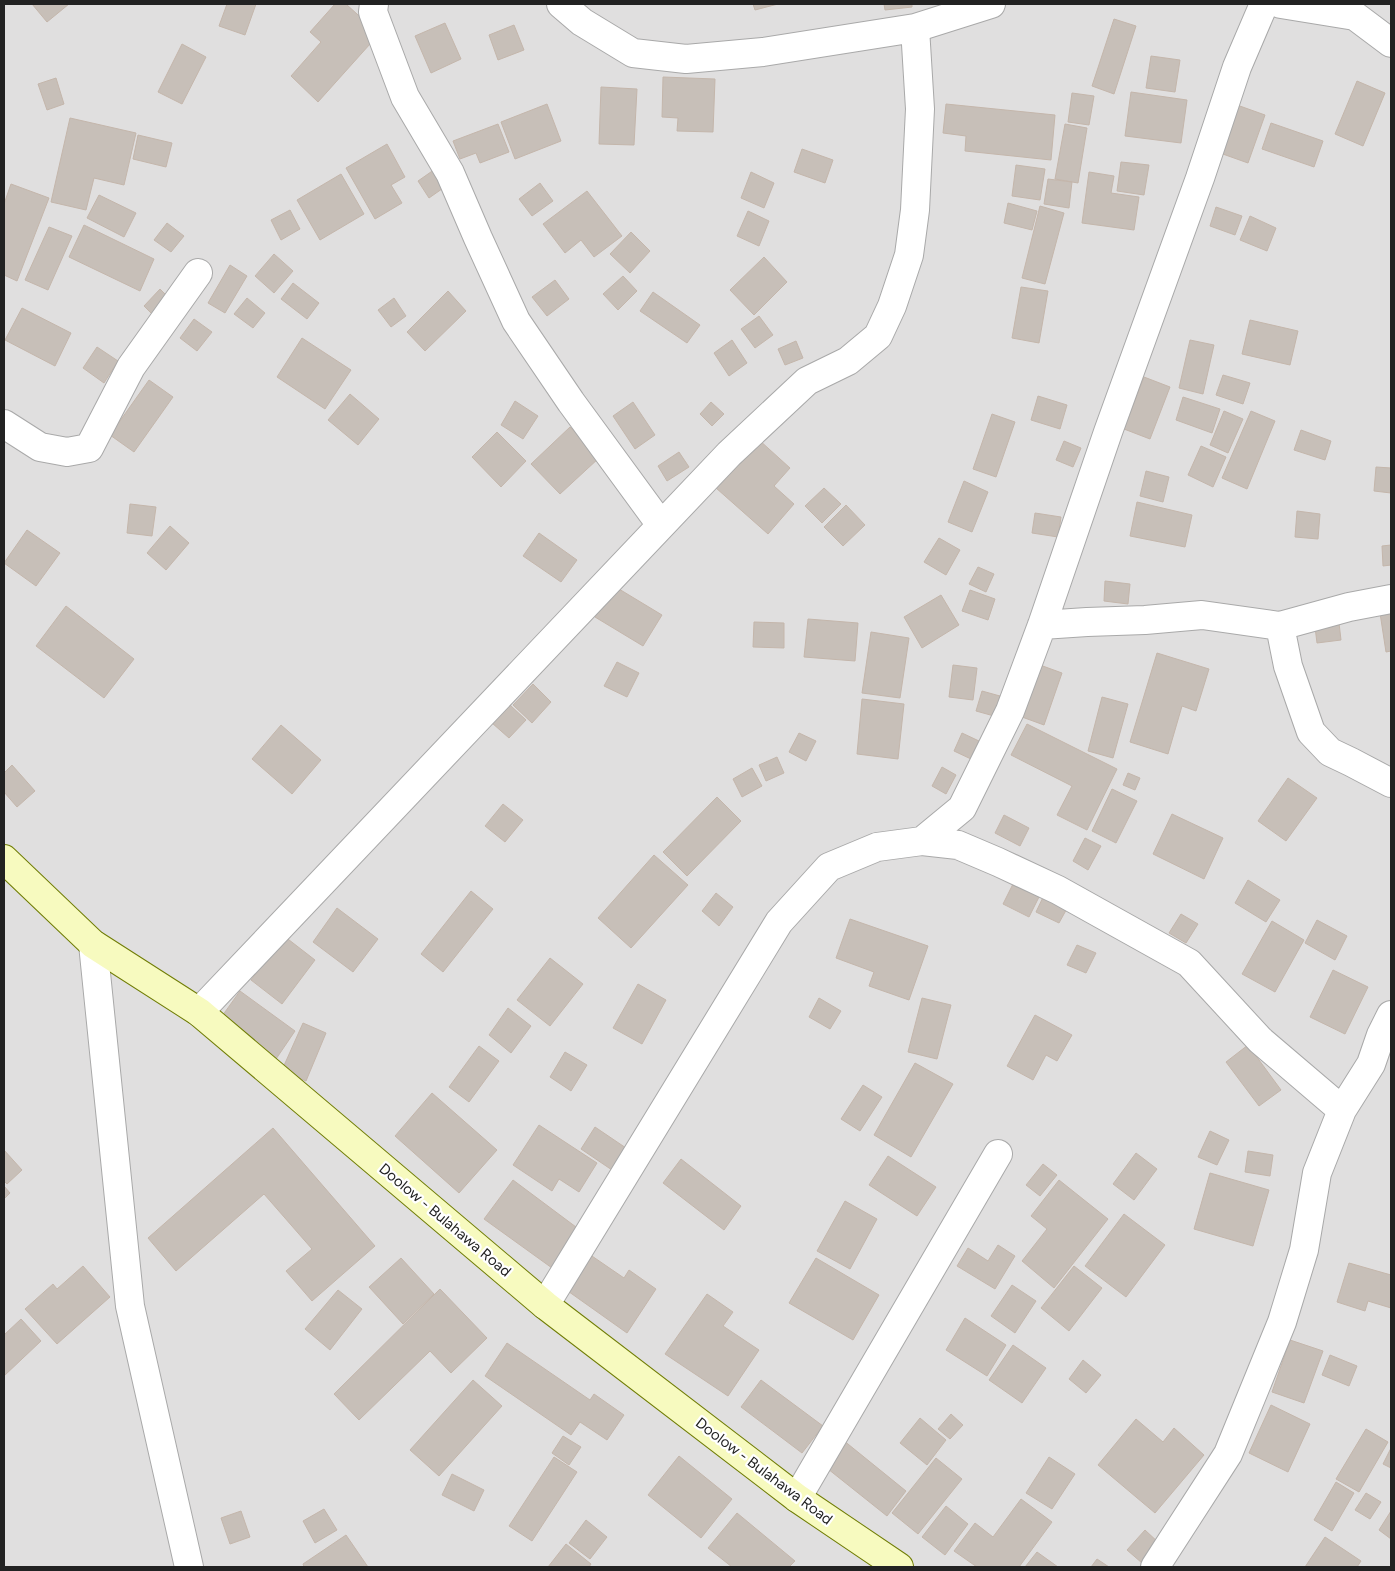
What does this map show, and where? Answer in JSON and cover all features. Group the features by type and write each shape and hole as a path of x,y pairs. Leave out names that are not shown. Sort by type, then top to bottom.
{"main road":[{"name":"Doolow - Bulahawa Road","path":"4,859 93,944 199,1012 545,1305 797,1498 900,1567"}],"street":[{"path":"374,4 373,12 405,97 450,173 516,322 571,402 661,524"},
{"path":"561,4 582,22 633,53 686,59 763,52 915,28 991,4"},
{"path":"922,841 962,808 1010,711 1200,178 1237,67 1264,4"},
{"path":"1281,4 1355,16 1391,43"},
{"path":"199,1012 728,454 807,381 848,361 878,336 892,306 909,255 915,210 920,109 915,28"},
{"path":"4,424 40,447 67,452 89,448 131,367 198,273"},
{"path":"1042,625 1202,615 1280,626 1349,607 1391,599"},
{"path":"1280,626 1288,666 1311,732 1330,752 1391,783"},
{"path":"545,1305 779,922 829,867 877,847 922,841 958,845 1058,890 1189,963 1260,1040 1342,1110"},
{"path":"93,944 130,1306 189,1567"},
{"path":"1155,1567 1228,1454 1282,1322 1304,1250 1316,1173 1342,1110 1371,1064 1381,1035 1391,1015"},
{"path":"797,1498 998,1154"}],"shaded area":[{"path":"4,4 1391,4 1391,1567 4,1567"}],"building":[{"path":"32,4 69,4 47,22"},
{"path":"227,4 256,4 245,35 219,26"},
{"path":"335,4 346,4 379,34 318,102 291,76 321,42 310,32"},
{"path":"753,4 778,4 755,10"},
{"path":"884,4 912,4 912,7 885,10"},
{"path":"1114,19 1136,26 1114,94 1092,86"},
{"path":"445,23 461,59 431,73 415,36"},
{"path":"514,25 524,50 498,60 489,35"},
{"path":"182,44 206,57 182,104 158,92"},
{"path":"1151,56 1180,60 1175,92 1146,88"},
{"path":"663,77 715,79 713,132 677,131 678,118 662,117"},
{"path":"56,78 64,104 47,110 38,84"},
{"path":"1357,81 1385,93 1363,146 1335,134"},
{"path":"601,87 637,89 634,145 599,144"},
{"path":"1131,92 1187,100 1181,143 1125,136"},
{"path":"1072,93 1094,96 1089,125 1068,122"},
{"path":"547,104 561,141 515,159 501,122"},
{"path":"946,104 1055,115 1051,160 965,151 966,136 943,133"},
{"path":"1237,105 1265,115 1248,163 1220,153"},
{"path":"70,118 136,133 124,185 94,178 86,210 51,202"},
{"path":"1271,123 1323,141 1314,167 1262,149"},
{"path":"498,124 509,152 480,163 476,153 460,159 453,141"},
{"path":"1065,124 1087,128 1078,183 1055,179"},
{"path":"138,135 172,143 166,167 133,159"},
{"path":"387,144 405,177 391,185 402,203 375,219 346,168"},
{"path":"802,149 833,160 825,183 794,172"},
{"path":"1121,162 1149,165 1144,195 1117,191"},
{"path":"1016,165 1045,169 1040,200 1012,196"},
{"path":"438,167 449,184 429,198 418,181"},
{"path":"751,172 774,183 764,208 741,198"},
{"path":"1089,172 1114,176 1111,193 1139,197 1134,230 1082,223"},
{"path":"341,174 364,214 320,240 297,200"},
{"path":"1048,179 1072,182 1069,208 1044,204"},
{"path":"540,183 553,201 532,216 519,199"},
{"path":"11,184 49,198 17,281 4,275 4,204"},
{"path":"587,191 622,236 594,257 581,240 565,253 543,224"},
{"path":"99,195 136,213 124,237 87,218"},
{"path":"1008,203 1037,211 1032,230 1004,223"},
{"path":"1040,206 1064,213 1045,284 1022,278"},
{"path":"1216,207 1242,216 1235,235 1210,226"},
{"path":"290,210 300,229 281,240 271,220"},
{"path":"748,211 769,221 759,246 737,236"},
{"path":"1250,216 1276,228 1267,251 1240,240"},
{"path":"167,223 184,236 171,252 154,240"},
{"path":"84,225 154,259 140,291 69,257"},
{"path":"49,227 72,236 48,290 25,280"},
{"path":"631,232 650,251 630,273 610,254"},
{"path":"274,254 293,271 274,293 255,276"},
{"path":"764,257 787,282 754,315 730,290"},
{"path":"230,265 247,276 225,313 208,303"},
{"path":"623,276 637,291 618,310 603,294"},
{"path":"555,280 569,299 547,316 532,297"},
{"path":"293,283 319,303 307,319 281,299"},
{"path":"1021,287 1048,291 1039,343 1012,338"},
{"path":"160,289 172,301 156,318 144,306"},
{"path":"448,291 466,311 425,351 407,332"},
{"path":"653,292 700,325 687,343 640,311"},
{"path":"247,298 265,313 253,328 234,314"},
{"path":"394,298 406,316 391,327 378,310"},
{"path":"22,308 71,333 55,366 5,340"},
{"path":"759,316 773,335 755,348 741,329"},
{"path":"194,319 212,332 197,351 180,338"},
{"path":"1250,320 1298,331 1290,365 1242,354"},
{"path":"302,338 351,370 325,409 277,377"},
{"path":"732,340 747,363 729,376 714,353"},
{"path":"1190,340 1214,345 1203,394 1179,388"},
{"path":"796,341 803,358 785,365 778,349"},
{"path":"97,347 118,361 104,383 83,368"},
{"path":"1223,375 1250,383 1243,404 1216,395"},
{"path":"1144,377 1170,387 1150,439 1124,429"},
{"path":"149,380 173,397 134,452 110,435"},
{"path":"350,394 379,419 358,445 328,420"},
{"path":"1038,396 1067,405 1060,429 1031,420"},
{"path":"1183,397 1220,409 1212,433 1176,420"},
{"path":"515,401 538,416 523,439 501,425"},
{"path":"633,402 655,435 635,449 613,416"},
{"path":"711,402 724,414 712,426 700,414"},
{"path":"1224,411 1243,419 1228,453 1210,445"},
{"path":"1251,411 1275,421 1247,489 1222,478"},
{"path":"992,414 1015,422 996,477 973,469"},
{"path":"570,427 599,458 560,494 531,464"},
{"path":"1301,430 1331,441 1325,460 1294,450"},
{"path":"497,432 526,461 501,487 472,457"},
{"path":"758,439 790,468 774,486 794,504 768,534 716,488"},
{"path":"1064,441 1081,448 1073,467 1056,460"},
{"path":"1201,446 1226,457 1213,487 1188,475"},
{"path":"679,452 689,467 667,481 658,466"},
{"path":"1376,467 1391,468 1391,493 1374,491"},
{"path":"1146,471 1169,477 1163,502 1140,496"},
{"path":"964,481 988,492 972,532 948,522"},
{"path":"824,488 841,504 822,523 805,506"},
{"path":"1137,502 1192,515 1185,547 1130,536"},
{"path":"130,504 156,507 152,536 127,533"},
{"path":"846,505 865,525 843,546 824,527"},
{"path":"1297,511 1320,514 1318,539 1295,537"},
{"path":"1035,513 1061,517 1058,537 1032,533"},
{"path":"170,526 189,543 166,570 147,553"},
{"path":"27,530 60,553 36,586 4,563"},
{"path":"539,533 577,560 561,582 523,556"},
{"path":"939,538 960,550 946,575 924,562"},
{"path":"1391,545 1391,565 1383,566 1382,546"},
{"path":"978,567 994,574 986,592 969,584"},
{"path":"1105,581 1130,584 1128,604 1104,601"},
{"path":"614,586 662,615 643,646 595,617"},
{"path":"970,590 995,599 988,620 962,611"},
{"path":"941,595 959,625 922,648 904,617"},
{"path":"66,606 134,659 104,698 36,646"},
{"path":"1391,611 1391,651 1386,652 1380,613"},
{"path":"808,619 858,623 855,661 804,657"},
{"path":"754,622 784,623 784,648 753,647"},
{"path":"1339,623 1341,640 1317,643 1315,627"},
{"path":"871,632 909,638 900,698 862,693"},
{"path":"1157,653 1209,669 1196,711 1182,706 1168,754 1130,742"},
{"path":"617,662 639,673 627,697 604,686"},
{"path":"953,665 977,668 973,700 949,697"},
{"path":"1040,665 1062,673 1044,725 1022,717"},
{"path":"533,684 551,702 532,723 513,705"},
{"path":"982,691 1000,696 994,716 976,711"},
{"path":"1102,697 1128,704 1113,758 1088,751"},
{"path":"862,699 904,704 898,759 857,754"},
{"path":"510,705 526,720 509,738 492,723"},
{"path":"1027,724 1117,769 1087,830 1057,815 1072,786 1011,755"},
{"path":"281,725 321,760 292,794 252,759"},
{"path":"799,733 816,741 806,761 789,752"},
{"path":"962,733 979,741 971,759 954,751"},
{"path":"777,757 784,773 766,781 759,765"},
{"path":"12,765 35,791 17,807 4,792 4,773"},
{"path":"942,767 956,775 946,794 932,786"},
{"path":"752,768 762,786 742,797 733,779"},
{"path":"1128,773 1140,778 1135,790 1123,785"},
{"path":"1288,778 1317,798 1286,841 1258,821"},
{"path":"1112,789 1137,801 1116,843 1092,831"},
{"path":"717,797 741,821 687,876 663,852"},
{"path":"503,804 523,820 505,842 485,826"},
{"path":"1172,814 1223,838 1204,879 1153,854"},
{"path":"1004,815 1029,828 1020,846 995,833"},
{"path":"1085,838 1101,846 1088,870 1073,861"},
{"path":"654,855 688,885 631,948 598,918"},
{"path":"1015,880 1041,893 1029,917 1003,904"},
{"path":"1248,880 1280,900 1266,922 1235,903"},
{"path":"471,891 493,909 443,972 421,954"},
{"path":"1046,891 1070,903 1059,923 1036,912"},
{"path":"716,893 733,907 719,926 702,911"},
{"path":"337,908 378,939 353,972 313,942"},
{"path":"1181,914 1198,924 1186,943 1169,933"},
{"path":"850,919 928,946 909,1000 869,986 874,972 836,958"},
{"path":"1317,920 1347,936 1335,960 1305,943"},
{"path":"1272,921 1304,940 1275,992 1242,974"},
{"path":"284,936 315,960 282,1004 251,980"},
{"path":"1077,945 1096,953 1086,973 1067,965"},
{"path":"550,958 583,984 550,1026 517,1000"},
{"path":"1333,970 1368,987 1345,1034 1310,1017"},
{"path":"638,984 666,1000 642,1044 613,1028"},
{"path":"240,991 295,1031 276,1059 220,1019"},
{"path":"819,998 841,1011 830,1029 809,1017"},
{"path":"922,998 951,1005 937,1059 908,1052"},
{"path":"508,1008 531,1026 511,1053 489,1035"},
{"path":"1035,1015 1072,1035 1057,1061 1046,1055 1033,1080 1007,1066"},
{"path":"303,1023 326,1033 306,1081 282,1070"},
{"path":"1248,1045 1281,1090 1259,1106 1226,1062"},
{"path":"479,1046 499,1061 469,1102 449,1087"},
{"path":"565,1052 587,1065 571,1091 550,1077"},
{"path":"915,1063 953,1084 911,1157 874,1135"},
{"path":"863,1085 882,1097 860,1131 841,1119"},
{"path":"432,1093 497,1150 459,1193 395,1136"},
{"path":"539,1125 597,1163 579,1192 559,1179 552,1191 513,1165"},
{"path":"595,1127 626,1148 612,1170 581,1149"},
{"path":"273,1128 375,1246 312,1301 286,1271 312,1249 264,1194 176,1271 148,1238"},
{"path":"1210,1131 1229,1140 1217,1165 1198,1157"},
{"path":"4,1150 22,1170 7,1184 4,1181"},
{"path":"1248,1151 1273,1155 1270,1176 1245,1172"},
{"path":"1136,1153 1157,1169 1134,1200 1113,1184"},
{"path":"888,1156 936,1187 917,1216 869,1185"},
{"path":"681,1159 741,1206 724,1230 663,1183"},
{"path":"1043,1164 1057,1175 1040,1196 1026,1185"},
{"path":"1210,1173 1269,1190 1253,1246 1194,1229"},
{"path":"513,1180 580,1230 552,1268 484,1219"},
{"path":"1059,1180 1108,1219 1054,1288 1022,1261 1047,1229 1031,1216"},
{"path":"4,1186 10,1193 4,1199"},
{"path":"845,1201 877,1219 850,1269 817,1251"},
{"path":"1124,1214 1165,1245 1126,1297 1085,1266"},
{"path":"998,1245 1015,1256 995,1289 957,1266 968,1248 988,1261"},
{"path":"589,1254 624,1278 629,1270 656,1289 627,1333 565,1289"},
{"path":"401,1258 434,1294 403,1324 369,1287"},
{"path":"816,1258 879,1295 853,1340 789,1303"},
{"path":"1349,1263 1391,1275 1391,1308 1368,1301 1365,1311 1337,1302"},
{"path":"83,1266 110,1297 57,1344 25,1309 53,1284 57,1289"},
{"path":"1074,1266 1102,1288 1069,1331 1041,1308"},
{"path":"1012,1285 1036,1301 1015,1333 991,1316"},
{"path":"440,1289 487,1338 451,1373 430,1351 359,1420 334,1394"},
{"path":"338,1290 362,1309 330,1350 305,1329"},
{"path":"707,1294 733,1312 723,1326 759,1350 728,1396 665,1354"},
{"path":"965,1318 1006,1345 987,1376 946,1350"},
{"path":"21,1319 41,1341 4,1376 4,1335"},
{"path":"1290,1340 1323,1351 1304,1403 1272,1392"},
{"path":"507,1343 590,1400 594,1394 624,1415 607,1440 580,1422 571,1435 485,1376"},
{"path":"1013,1345 1046,1368 1022,1403 989,1380"},
{"path":"1330,1355 1357,1366 1349,1386 1322,1375"},
{"path":"1083,1360 1101,1375 1086,1393 1069,1379"},
{"path":"473,1380 502,1406 439,1476 410,1450"},
{"path":"761,1380 823,1426 802,1453 741,1407"},
{"path":"1271,1405 1310,1424 1288,1472 1249,1453"},
{"path":"951,1414 963,1425 950,1439 938,1429"},
{"path":"920,1418 946,1440 927,1465 900,1443"},
{"path":"1136,1419 1163,1442 1174,1428 1204,1455 1155,1513 1098,1465"},
{"path":"1366,1429 1388,1442 1359,1492 1336,1479"},
{"path":"563,1436 581,1447 569,1465 552,1453"},
{"path":"843,1440 906,1491 887,1516 823,1465"},
{"path":"1391,1448 1391,1468 1383,1464"},
{"path":"679,1456 732,1499 701,1538 648,1495"},
{"path":"554,1457 577,1472 532,1541 509,1526"},
{"path":"1049,1457 1075,1474 1052,1509 1026,1493"},
{"path":"936,1458 962,1479 918,1534 892,1513"},
{"path":"452,1474 484,1490 474,1511 442,1495"},
{"path":"1336,1482 1354,1493 1332,1531 1314,1520"},
{"path":"1366,1493 1381,1502 1370,1519 1355,1510"},
{"path":"1021,1499 1052,1522 1019,1567 977,1567 954,1551 975,1523 993,1537"},
{"path":"946,1506 968,1524 945,1555 922,1537"},
{"path":"324,1509 337,1530 315,1543 303,1521"},
{"path":"241,1511 250,1537 230,1544 221,1518"},
{"path":"1391,1511 1391,1539 1379,1530"},
{"path":"737,1513 795,1561 789,1567 732,1567 708,1548"},
{"path":"586,1520 607,1537 590,1559 569,1543"},
{"path":"1145,1530 1160,1544 1142,1563 1127,1550"},
{"path":"346,1535 368,1567 304,1567 303,1564"},
{"path":"1325,1537 1361,1561 1357,1567 1305,1567"},
{"path":"566,1544 591,1564 589,1567 548,1567"},
{"path":"1037,1552 1058,1567 1025,1567"},
{"path":"1097,1559 1109,1567 1091,1567"}]}
